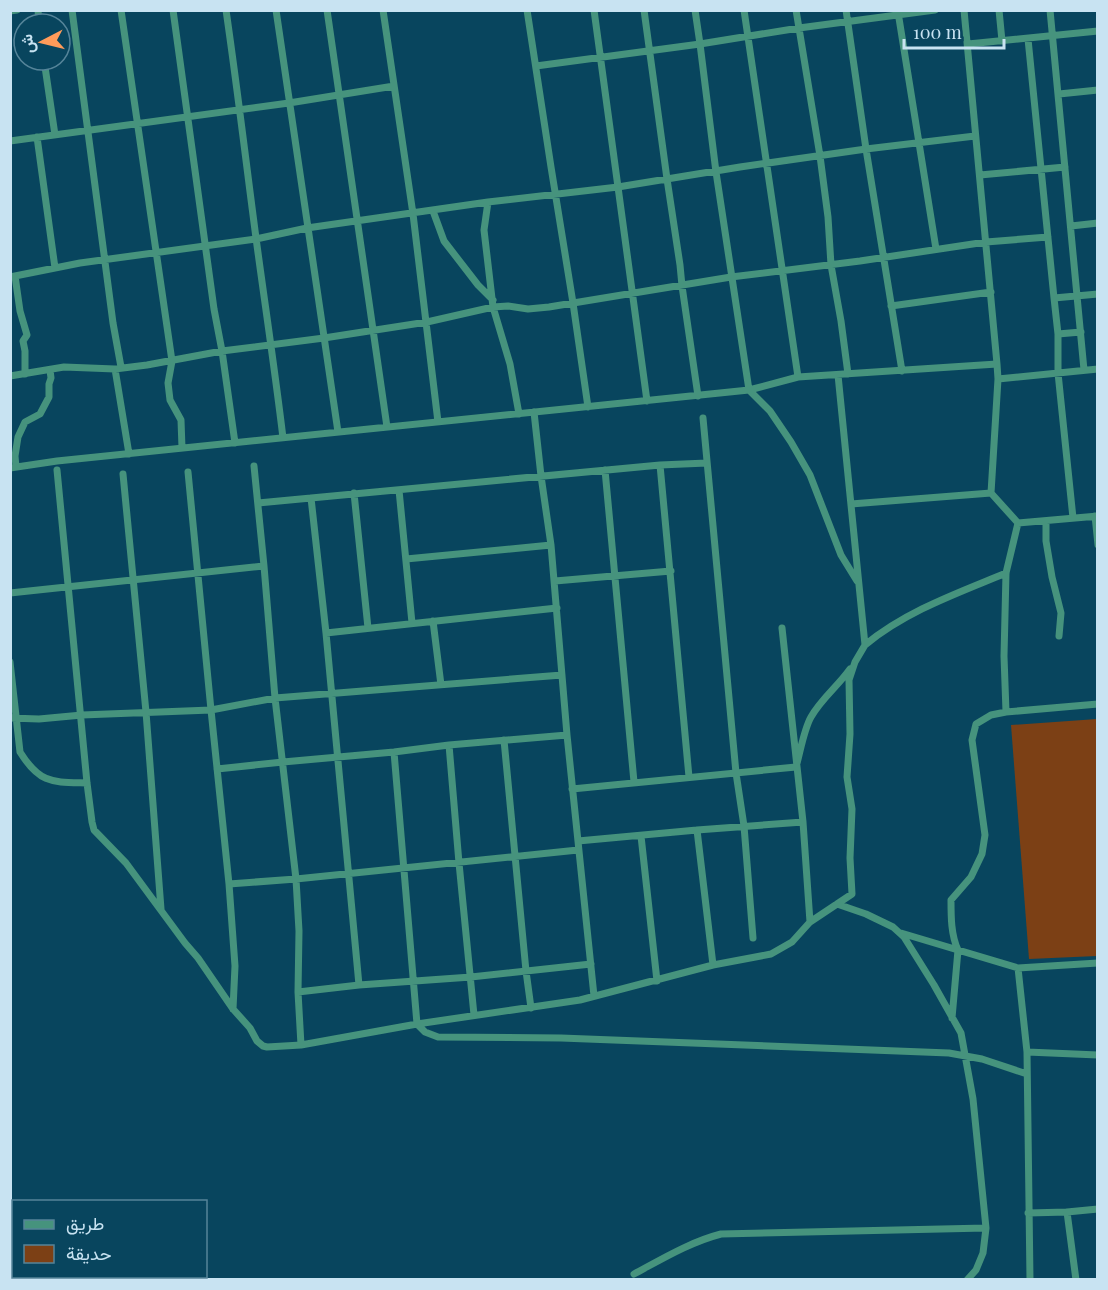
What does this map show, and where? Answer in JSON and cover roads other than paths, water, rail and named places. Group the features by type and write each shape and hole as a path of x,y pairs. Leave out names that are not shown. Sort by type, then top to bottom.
{"street":[{"path":"10,11 17,10"},
{"path":"72,10 106,260 129,454"},
{"path":"121,10 172,361 168,383 170,400 181,420 182,448"},
{"path":"173,10 235,443"},
{"path":"226,10 283,438"},
{"path":"276,10 338,432"},
{"path":"327,10 387,427"},
{"path":"383,10 413,214 438,422"},
{"path":"528,10 588,407"},
{"path":"594,10 647,401"},
{"path":"644,10 698,396"},
{"path":"695,10 748,390 770,411 810,475 841,555 859,583"},
{"path":"744,10 798,377"},
{"path":"796,10 820,156 828,217 831,265 848,374"},
{"path":"846,10 902,371"},
{"path":"536,66 700,44 898,13 935,10"},
{"path":"964,10 998,364 991,493 1018,523"},
{"path":"999,10 1002,41"},
{"path":"1050,10 1084,370"},
{"path":"898,13 936,249"},
{"path":"968,44 1098,31"},
{"path":"1028,39 1058,334 1058,373 1073,518"},
{"path":"46,72 55,135"},
{"path":"10,141 289,103 393,86"},
{"path":"1059,94 1098,90"},
{"path":"24,374 23,341 27,335 13,276 80,263 256,239 307,228 488,202 618,187 866,149 975,136"},
{"path":"37,137 55,268"},
{"path":"980,175 1065,166"},
{"path":"488,202 484,230 493,303 510,364 519,414"},
{"path":"433,211 444,241 493,303"},
{"path":"1071,226 1098,224"},
{"path":"10,376 75,367 118,368 172,361 222,351 427,322 493,303 528,309 549,308 731,277 782,272 986,242 1048,237"},
{"path":"891,306 991,292"},
{"path":"1054,298 1098,294"},
{"path":"1058,334 1081,332"},
{"path":"50,370 49,397 40,414 25,422 18,436 13,467 698,396 748,390 798,377 998,364"},
{"path":"998,379 1098,369"},
{"path":"838,375 865,645"},
{"path":"534,412 555,581 572,789 594,996"},
{"path":"703,418 753,938"},
{"path":"258,503 660,465 707,463"},
{"path":"660,465 689,777"},
{"path":"254,466 275,698 296,879 301,1046"},
{"path":"57,470 87,783 94,830 126,863 250,1028 257,1041 263,1046 301,1046 417,1024 580,1000 713,965 771,954 792,942 810,922 852,894 850,858 852,809 848,777 849,680 855,662"},
{"path":"605,470 634,782"},
{"path":"188,472 236,966 233,1008"},
{"path":"123,474 146,712 161,912"},
{"path":"399,490 412,623"},
{"path":"354,493 368,628"},
{"path":"851,504 991,493"},
{"path":"311,498 359,985"},
{"path":"1018,523 1096,516 1098,545"},
{"path":"1046,521 1046,541 1062,613 1059,636"},
{"path":"1006,712 1004,656 1006,573 1018,523"},
{"path":"406,559 551,545"},
{"path":"10,593 264,566"},
{"path":"555,581 671,571"},
{"path":"796,767 809,719 825,697 844,678 865,645 881,632 907,617 1006,573"},
{"path":"326,633 557,608"},
{"path":"433,621 441,685"},
{"path":"782,628 803,822 810,922"},
{"path":"10,662 14,719 20,752 27,763 47,780 58,783 87,783"},
{"path":"14,719 211,710 275,698 562,675"},
{"path":"952,1018 958,950 954,942 951,900 971,877 982,854 985,835 972,740 976,724 991,715 1006,712 1098,704"},
{"path":"217,769 567,735"},
{"path":"504,740 531,1008"},
{"path":"449,745 474,1015"},
{"path":"394,752 417,1024 424,1032 438,1037 561,1038 949,1053 982,1059 1027,1074"},
{"path":"572,789 796,767"},
{"path":"578,841 803,822"},
{"path":"697,830 713,965"},
{"path":"641,836 657,981"},
{"path":"229,884 578,850"},
{"path":"837,904 893,927 904,937 961,1033 973,1099 986,1228 983,1253 976,1270 967,1280"},
{"path":"898,932 1018,968 1098,963"},
{"path":"298,992 591,964"},
{"path":"1018,968 1027,1052 1030,1280"},
{"path":"1027,1052 1098,1055"},
{"path":"1028,1213 1098,1209"},
{"path":"1067,1212 1076,1280"},
{"path":"634,1274 683,1248 721,1234 986,1228"}]}
